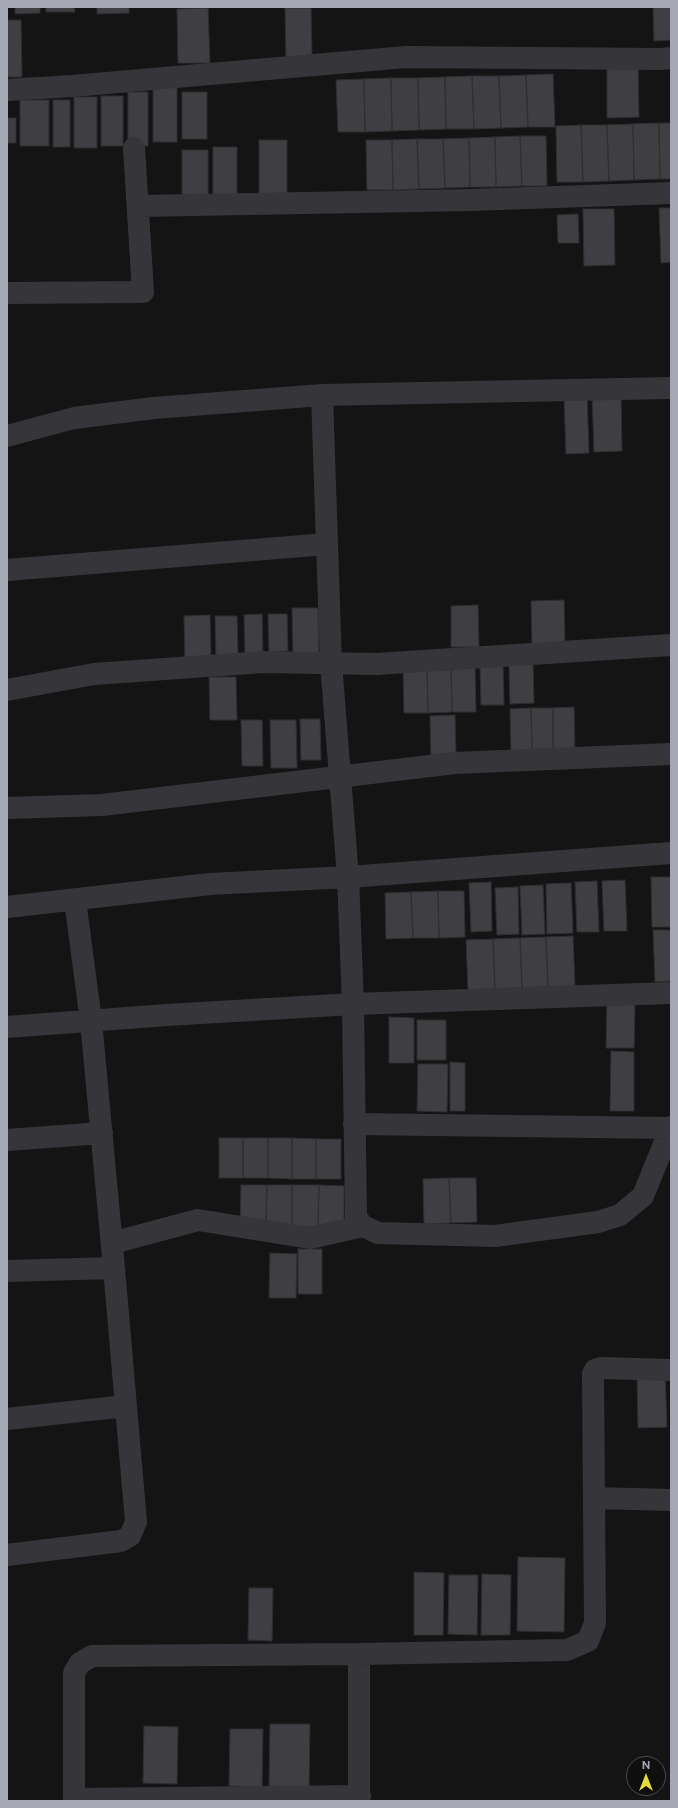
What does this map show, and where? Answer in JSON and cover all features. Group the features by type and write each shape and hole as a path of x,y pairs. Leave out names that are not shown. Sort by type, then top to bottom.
{"street":[{"path":"7,90 72,86 406,57 671,58"},
{"path":"7,293 142,292 134,148"},
{"path":"138,206 471,200 671,193"},
{"path":"7,436 74,418 154,408 322,395 671,388"},
{"path":"322,395 331,663 348,877 353,1004 354,1124 356,1217 364,1226 378,1233 495,1236 598,1222 620,1215 643,1196 671,1128 354,1124"},
{"path":"7,570 327,544"},
{"path":"7,690 94,674 263,662 376,664 671,645"},
{"path":"7,808 102,805 455,763 671,754"},
{"path":"7,907 210,884 348,877 671,853"},
{"path":"7,1555 121,1542 130,1536 136,1522 102,1133 91,1021 75,900"},
{"path":"7,1027 353,1004 671,993"},
{"path":"7,1140 102,1133"},
{"path":"112,1243 198,1220 310,1238 364,1226"},
{"path":"7,1271 114,1268"},
{"path":"359,1654 359,1798 74,1800 74,1673 80,1663 92,1656 359,1654 567,1650 588,1641 595,1623 593,1374 595,1370 601,1368 671,1370"},
{"path":"7,1419 126,1406"},
{"path":"594,1498 671,1500"}],"building":[{"path":"15,7 40,7 40,13 15,14"},
{"path":"46,7 74,7 75,12 46,12"},
{"path":"97,7 129,7 129,13 97,14"},
{"path":"653,7 671,7 671,40 654,41"},
{"path":"208,8 210,63 178,63 177,9"},
{"path":"285,8 311,8 312,56 286,57"},
{"path":"7,20 21,20 22,77 7,77"},
{"path":"638,65 639,117 607,118 607,66"},
{"path":"553,74 555,127 528,127 526,75"},
{"path":"526,75 528,127 501,128 499,76"},
{"path":"472,76 499,76 501,128 474,129"},
{"path":"472,76 474,129 446,129 445,77"},
{"path":"445,77 446,129 419,130 418,78"},
{"path":"391,78 418,78 419,130 392,131"},
{"path":"391,78 392,131 365,132 364,79"},
{"path":"364,79 365,132 338,132 336,80"},
{"path":"153,83 177,83 177,142 153,142"},
{"path":"128,92 148,92 148,146 128,146"},
{"path":"182,92 207,92 207,139 182,139"},
{"path":"101,96 123,96 123,146 101,146"},
{"path":"74,97 97,97 97,148 74,148"},
{"path":"20,100 49,100 49,146 20,146"},
{"path":"53,100 70,100 70,147 53,147"},
{"path":"7,118 16,118 16,143 7,143"},
{"path":"659,123 671,123 671,179 660,179"},
{"path":"659,123 660,179 634,180 633,124"},
{"path":"633,124 634,180 609,181 607,125"},
{"path":"581,125 607,125 609,181 583,182"},
{"path":"581,125 583,182 557,182 556,126"},
{"path":"520,136 546,136 547,186 522,186"},
{"path":"520,136 522,186 496,187 495,137"},
{"path":"495,137 496,187 470,187 469,138"},
{"path":"469,138 470,187 445,188 443,139"},
{"path":"417,139 443,139 445,188 419,189"},
{"path":"417,139 419,189 393,190 392,140"},
{"path":"259,140 287,140 287,197 259,197"},
{"path":"366,140 392,140 393,190 367,190"},
{"path":"213,147 237,147 237,202 213,202"},
{"path":"182,150 208,150 208,202 182,202"},
{"path":"659,208 671,208 671,262 661,263"},
{"path":"583,209 614,209 615,265 584,266"},
{"path":"578,214 579,243 558,243 557,215"},
{"path":"592,394 621,394 622,451 594,452"},
{"path":"564,397 587,397 589,453 566,454"},
{"path":"564,600 565,643 532,644 531,601"},
{"path":"478,605 479,647 451,647 451,606"},
{"path":"292,608 318,608 319,655 293,655"},
{"path":"262,614 263,653 245,653 244,615"},
{"path":"268,614 287,614 288,651 269,652"},
{"path":"210,615 211,658 185,659 184,616"},
{"path":"215,616 237,616 238,656 216,657"},
{"path":"533,664 534,703 510,704 509,665"},
{"path":"451,665 475,665 476,712 452,712"},
{"path":"451,665 452,712 428,713 427,666"},
{"path":"403,666 427,666 428,713 404,713"},
{"path":"480,666 503,666 504,705 481,705"},
{"path":"209,677 236,677 237,720 210,720"},
{"path":"574,707 575,750 553,750 553,708"},
{"path":"531,708 553,708 553,750 532,751"},
{"path":"531,708 532,751 511,751 510,709"},
{"path":"455,715 456,758 431,758 430,716"},
{"path":"300,719 320,719 321,760 301,760"},
{"path":"241,720 262,720 263,766 242,766"},
{"path":"270,720 296,720 297,768 271,768"},
{"path":"651,877 671,877 671,927 652,927"},
{"path":"625,880 627,931 604,931 602,881"},
{"path":"597,881 599,932 577,932 575,882"},
{"path":"491,882 492,931 471,932 469,883"},
{"path":"571,883 573,933 547,934 546,884"},
{"path":"543,885 545,934 522,935 520,886"},
{"path":"518,887 519,934 497,935 495,888"},
{"path":"438,891 464,891 465,937 439,938"},
{"path":"438,891 439,938 413,938 411,892"},
{"path":"411,892 413,938 386,939 385,893"},
{"path":"653,930 671,930 671,981 655,982"},
{"path":"573,936 575,986 548,987 546,937"},
{"path":"546,937 548,987 522,988 520,938"},
{"path":"520,938 522,988 495,989 493,939"},
{"path":"493,939 495,989 468,990 466,940"},
{"path":"607,1003 635,1004 634,1048 606,1048"},
{"path":"389,1017 414,1018 414,1063 389,1063"},
{"path":"417,1020 446,1020 446,1060 417,1060"},
{"path":"611,1051 634,1052 634,1111 610,1111"},
{"path":"450,1062 465,1063 465,1111 450,1111"},
{"path":"418,1064 448,1064 447,1112 417,1111"},
{"path":"219,1138 243,1138 243,1178 219,1178"},
{"path":"243,1138 268,1138 268,1178 243,1178"},
{"path":"268,1138 292,1138 292,1179 268,1178"},
{"path":"292,1138 316,1139 316,1179 292,1179"},
{"path":"316,1139 341,1139 341,1179 316,1179"},
{"path":"449,1178 451,1223 424,1224 423,1179"},
{"path":"449,1178 476,1178 477,1222 451,1223"},
{"path":"241,1185 267,1185 266,1227 240,1227"},
{"path":"267,1185 292,1185 292,1227 266,1227"},
{"path":"292,1185 319,1185 318,1227 292,1227"},
{"path":"319,1185 344,1186 344,1228 318,1227"},
{"path":"298,1249 322,1249 322,1294 298,1294"},
{"path":"270,1253 297,1254 296,1298 269,1298"},
{"path":"665,1373 667,1427 638,1428 637,1374"},
{"path":"518,1557 565,1558 564,1632 517,1631"},
{"path":"414,1572 444,1573 443,1635 414,1635"},
{"path":"482,1574 511,1575 510,1635 481,1635"},
{"path":"449,1575 478,1575 477,1635 448,1634"},
{"path":"249,1588 273,1588 272,1641 248,1640"},
{"path":"270,1724 310,1724 309,1787 269,1786"},
{"path":"144,1726 178,1727 177,1784 143,1783"},
{"path":"230,1729 263,1729 262,1787 229,1786"}]}
